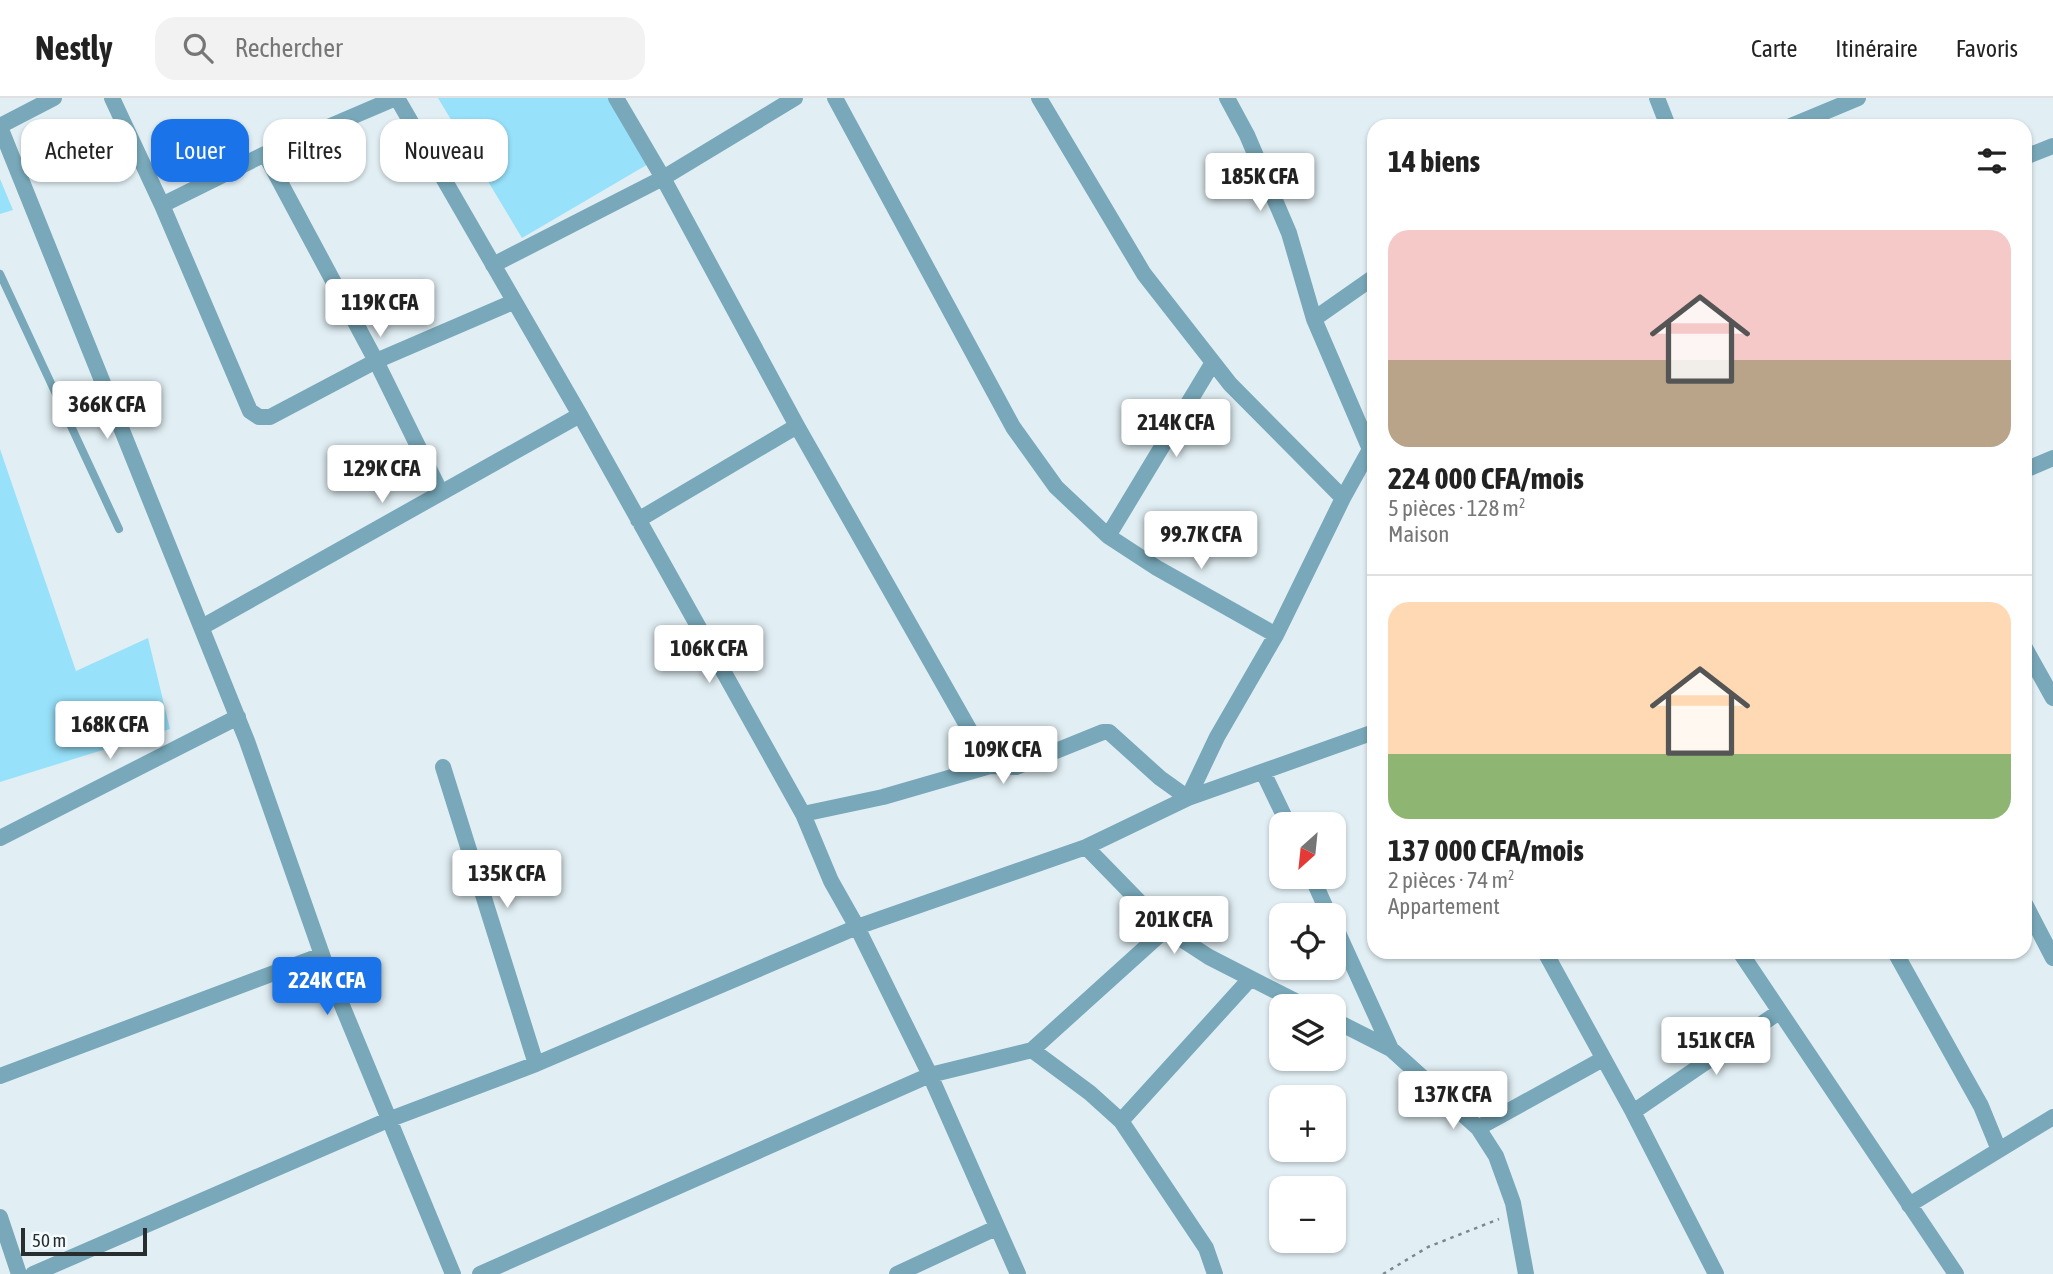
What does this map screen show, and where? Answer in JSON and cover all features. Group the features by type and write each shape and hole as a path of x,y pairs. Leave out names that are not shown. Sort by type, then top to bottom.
{"street":[{"path":"54,98 0,127 202,627 322,955 453,1274"},
{"path":"112,98 162,205 250,411 259,417 270,417 376,361 513,302"},
{"path":"347,119 396,98 580,415 803,814 831,881 857,927 930,1075 1018,1274"},
{"path":"616,98 663,178 797,426 990,766"},
{"path":"493,265 663,178 795,98"},
{"path":"835,98 1013,427 1056,487 1108,536 1157,568 1276,635"},
{"path":"1039,98 1144,274 1212,364 1343,498"},
{"path":"1227,98 1247,135 1289,233 1314,319 1367,436"},
{"path":"1657,98 1665,119"},
{"path":"1808,119 1858,98"},
{"path":"2032,154 2053,146"},
{"path":"162,205 263,155"},
{"path":"280,182 376,361 441,493"},
{"path":"1314,319 1367,282"},
{"path":"1108,536 1212,364"},
{"path":"202,627 580,415"},
{"path":"638,520 797,426"},
{"path":"1188,799 1217,737 1276,635 1367,453"},
{"path":"2032,467 2053,458"},
{"path":"2032,660 2053,698"},
{"path":"0,838 237,717"},
{"path":"803,814 883,797 990,766 1016,766 1109,732 1188,799"},
{"path":"33,1274 388,1120 536,1065 857,927 1086,847 1188,799 1367,735"},
{"path":"443,767 536,1065"},
{"path":"1264,772 1282,812"},
{"path":"1086,847 1166,929 1209,957 1281,994"},
{"path":"2032,918 2053,958"},
{"path":"480,1274 930,1075 1032,1050 1166,929"},
{"path":"1346,951 1391,1049"},
{"path":"0,1076 322,955"},
{"path":"1549,959 1633,1112 1716,1274"},
{"path":"1745,959 1956,1274"},
{"path":"1899,959 1981,1106 1999,1150"},
{"path":"1121,1121 1251,979"},
{"path":"1633,1112 1779,1012"},
{"path":"1346,1026 1391,1049 1478,1128 1496,1156 1515,1212 1526,1274"},
{"path":"1032,1050 1090,1093 1121,1121 1206,1248 1214,1274"},
{"path":"1478,1128 1603,1059"},
{"path":"1909,1206 2053,1117"},
{"path":"0,1217 19,1274"},
{"path":"897,1274 996,1228"}],"lane":[{"path":"0,274 119,529"}],"path":[{"path":"1383,1274 1428,1247 1515,1212"}],"shaded area":[{"path":"438,98 611,98 650,163 522,238 488,182 508,182 508,119 451,119"},
{"path":"0,179 13,210 0,214"},
{"path":"0,449 76,671 148,638 170,729 0,782"}]}
